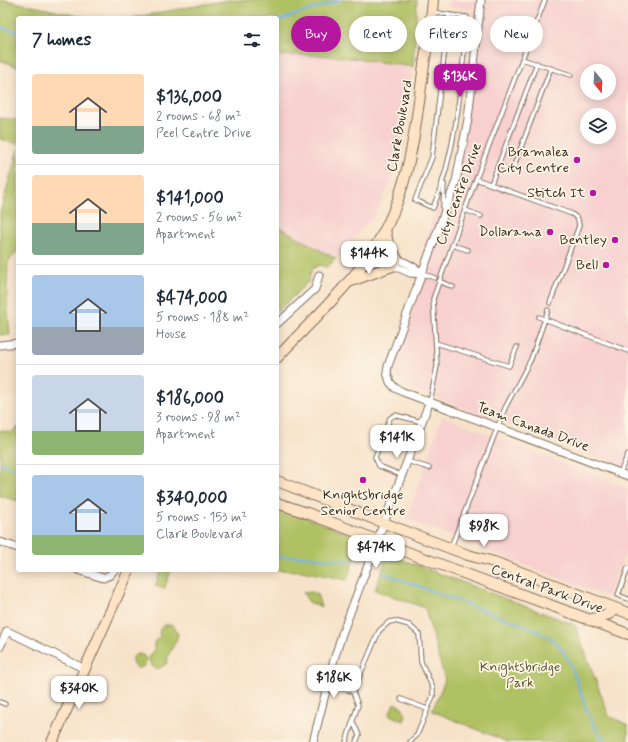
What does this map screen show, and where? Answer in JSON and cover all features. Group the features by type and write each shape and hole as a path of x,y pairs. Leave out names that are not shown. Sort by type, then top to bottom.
{"street":[{"name":"Clark Boulevard","path":"279,356 349,282 372,251 385,229 403,186 411,158 433,0"},
{"name":"Team Canada Drive","path":"481,0 468,118 456,181 423,274 391,356 387,372 390,382 395,388 429,403 628,476"},
{"path":"385,229 394,262"},
{"path":"372,251 394,262 414,265 423,274"},
{"path":"349,282 394,262"},
{"path":"279,322 315,290 319,275"},
{"path":"0,345 16,343"},
{"path":"313,742 342,634 429,403"},
{"name":"Central Park Drive","path":"279,482 450,548 494,562 628,613"},
{"name":"Central Park Drive","path":"279,504 628,634"},
{"path":"0,542 16,547"},
{"path":"84,572 103,578 110,575 112,572"},
{"path":"53,742 128,572"},
{"path":"589,620 609,614 616,609"},
{"path":"0,647 7,632 85,669"}],"lane":[{"name":"City Centre Drive","path":"429,403 437,366 433,299 476,179 545,0"},
{"path":"432,12 467,17 459,101 444,181 443,218"},
{"path":"444,181 433,208 415,200 432,157 449,14"},
{"path":"522,59 571,75"},
{"path":"491,184 537,63"},
{"path":"498,165 512,171 551,68"},
{"path":"476,179 572,214 578,219 579,226 550,303"},
{"path":"465,210 481,216"},
{"path":"452,245 468,250"},
{"path":"423,274 434,278"},
{"path":"439,281 453,287"},
{"path":"450,548 498,428 504,408 531,359 548,310"},
{"path":"539,317 628,351"},
{"path":"436,343 508,366 517,347"},
{"path":"402,475 379,466 375,457 390,418 395,415 422,422"},
{"path":"620,474 628,454"},
{"path":"407,461 429,468"},
{"path":"628,568 618,595 628,599"},
{"path":"616,609 621,596"},
{"path":"353,692 379,631 389,622 402,622 415,629 419,634 421,662 433,688 433,696 417,735 410,742"},
{"path":"328,682 353,692 358,704 346,742"},
{"path":"400,698 427,709"},
{"path":"0,702 4,704"},
{"path":"353,722 359,735 356,742"}],"shaded area":[{"path":"449,0 628,0 628,468 406,387 396,375 395,359 434,254 423,250 439,198 446,200 452,181 462,125 471,52 482,52 482,16 474,16 473,9 448,7"},
{"path":"294,54 352,58 413,67 398,160 390,185 373,217 336,259 279,227 279,56"},
{"path":"442,416 628,489 628,547 607,597 407,519"}],"green space":[{"path":"0,0 79,16 16,16 16,66 0,60"},
{"path":"227,0 417,0 413,67 362,59 328,56 279,56 279,16 142,16"},
{"path":"0,118 16,120 16,143 0,139"},
{"path":"16,156 16,253 8,262 7,298 10,335 0,335 0,213"},
{"path":"279,227 336,259 327,267 319,265 312,269 308,282 279,310"},
{"path":"16,429 16,500 0,496 0,430 11,433"},
{"path":"279,508 356,536 360,541 347,580 302,571 279,570"},
{"name":"Knightsbridge Park","path":"390,555 575,625 609,716 628,725 628,742 508,742 432,711 445,680 425,608 375,590 387,557"},
{"path":"160,572 171,572 164,589 155,586"},
{"path":"312,592 317,594 321,607 309,602 303,593"},
{"path":"165,625 173,625 178,634 168,656 167,663 159,669 154,668 151,665 149,657 154,651 154,642 160,637 160,630"},
{"path":"136,654 142,654 146,658 146,664 142,668 136,668 132,664 132,658"},
{"path":"394,703 402,707 406,715 404,721 389,715"}],"waterway":[{"path":"279,20 340,0"},
{"path":"0,27 16,31"},
{"path":"0,463 16,468"},
{"path":"279,557 301,556 351,561"},
{"path":"383,573 531,628 553,640 559,646 572,669 592,722 599,733 608,742"}],"place":[{"name":"Bramalea City Centre","path":"577,160"},
{"name":"Stitch It","path":"593,193"},
{"name":"Dollarama","path":"550,232"},
{"name":"Bentley","path":"615,240"},
{"name":"Bell","path":"606,265"},
{"name":"Knightsbridge Senior Centre","path":"363,480"}]}
